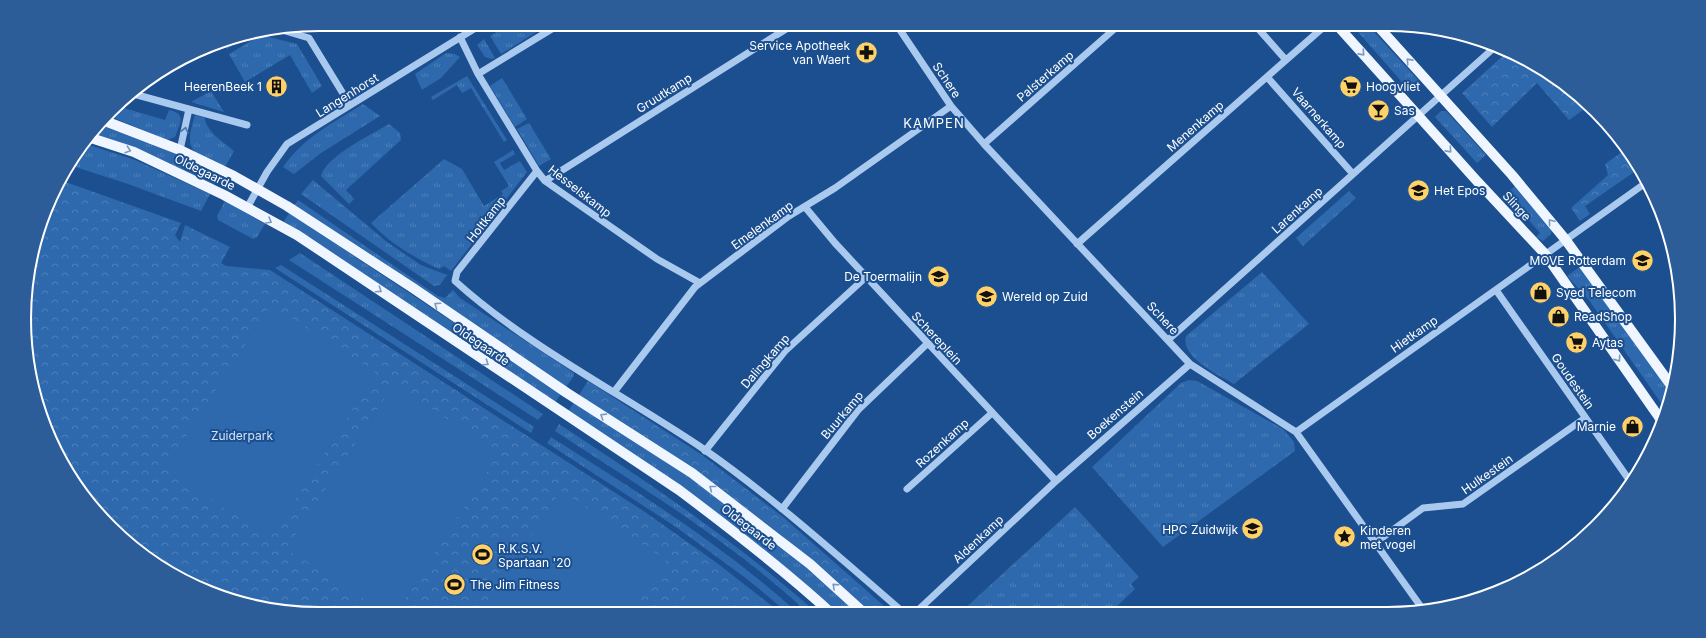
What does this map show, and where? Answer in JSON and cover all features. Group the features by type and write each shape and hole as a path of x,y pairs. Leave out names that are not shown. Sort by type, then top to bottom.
{"main road":[{"name":"Slinge","path":"1342,31 1545,254 1658,416"},
{"name":"Slinge","path":"1382,31 1512,175 1565,239 1668,381"},
{"name":"Oldegaarde","path":"108,122 180,150 282,203 413,288 567,393 692,473 810,564 857,607"},
{"name":"Oldegaarde","path":"95,139 134,152 247,208 297,235 556,410 679,490 738,534 824,607"}],"street":[{"name":"Langenhorst","path":"247,208 266,172 288,144 470,31"},
{"path":"478,74 549,31"},
{"name":"Gruutkamp","path":"545,181 783,31"},
{"name":"Schere","path":"901,31 951,106 984,144 1190,364 1296,432 1420,605"},
{"name":"Palsterkamp","path":"984,144 1112,31"},
{"path":"1260,31 1285,59"},
{"name":"Menenkamp","path":"1077,244 1285,59 1319,31"},
{"path":"291,32 309,38 350,106"},
{"name":"Hesselskamp","path":"460,37 478,74 537,171 545,181 657,259 700,283"},
{"name":"Larenkamp","path":"1168,340 1491,51"},
{"name":"Vaarnerkamp","path":"1267,76 1353,174"},
{"path":"138,95 247,125"},
{"name":"Emelenkamp","path":"614,392 690,293 700,283 789,216 805,207 951,106"},
{"name":"Oldegaarde","path":"180,150 189,109"},
{"name":"Holtkamp","path":"537,171 457,272 455,281 478,302 614,392"},
{"name":"Hietkamp","path":"1296,432 1642,186"},
{"name":"Schereplein","path":"805,207 866,277 1056,481"},
{"name":"Dalingkamp","path":"706,451 785,351 866,277"},
{"name":"Goudestein","path":"1496,290 1627,477"},
{"name":"Buurkamp","path":"782,509 858,410 928,344"},
{"name":"Boekenstein","path":"1056,481 1190,364"},
{"path":"614,392 706,451 782,509 897,607"},
{"name":"Rozenkamp","path":"907,489 992,413"},
{"name":"Hulkestein","path":"1376,543 1423,508 1464,504 1585,418"},
{"name":"Aldenkamp","path":"921,607 1056,481"}],"green space":[{"path":"498,31 538,31 501,54 490,36"},
{"path":"1357,31 1373,31 1419,81 1409,90"},
{"path":"266,36 297,44 322,86 312,93 290,55 245,82 229,54 255,39"},
{"path":"484,39 495,58 492,59 485,57 477,45"},
{"path":"235,43 227,49 225,46"},
{"path":"446,53 455,54 460,57 441,78 422,90 415,74"},
{"path":"1503,56 1547,80 1585,109 1569,120 1537,83 1492,127 1462,93"},
{"path":"467,76 507,140 504,142 471,88 462,93 457,85 433,100 431,97"},
{"path":"502,78 527,119 515,127 490,86"},
{"path":"211,91 224,112 191,102"},
{"path":"363,104 380,116 321,153 294,174 283,167 300,147 320,131"},
{"path":"123,108 165,120 169,110 175,112 181,120 175,137 167,140 113,118"},
{"path":"1441,111 1446,111 1486,155 1477,163 1435,117"},
{"path":"195,115 205,118 208,128 234,151 225,167 205,158 193,150 190,137"},
{"path":"529,123 551,159 539,166 517,129"},
{"path":"389,124 400,133 401,140 346,190 354,199 349,204 321,176 324,169 331,161 350,147"},
{"path":"106,125 181,155 220,175 214,185 141,152 96,137"},
{"path":"90,145 135,160 210,194 201,211 128,184 75,167"},
{"path":"513,150 515,154 500,163 504,170 520,161 527,172 451,271 444,266 439,269 420,260 386,237 371,223 444,159 462,169 484,206 503,194 501,191 509,186 494,162"},
{"path":"1621,152 1634,172 1585,206 1590,214 1580,221 1571,208 1608,175 1605,164"},
{"path":"313,180 387,242 421,265 447,275 440,285 434,286 301,194"},
{"name":"Zuiderpark","path":"66,182 181,223 175,235 180,242 185,225 230,247 221,263 226,266 270,270 645,512 717,563 773,607 319,607 281,605 226,592 175,568 129,536 102,509 70,463 46,412 33,357 31,319 33,281 46,226"},
{"path":"1515,186 1552,228 1551,234 1543,241 1536,237 1540,233 1506,194"},
{"path":"1349,191 1356,198 1303,246 1296,238"},
{"path":"298,200 438,296 445,298 453,290 460,298 574,373 574,376 566,387 294,206"},
{"path":"225,201 265,224 257,237 253,239 218,220 217,216"},
{"path":"289,213 561,394 554,404 283,223"},
{"path":"300,253 543,414 538,420 289,260"},
{"path":"281,265 534,427 531,433 275,268"},
{"path":"1581,266 1667,386 1662,404 1589,300 1567,276"},
{"path":"1262,272 1309,324 1234,384 1195,358 1189,351 1186,344 1186,336"},
{"path":"271,305 376,373 270,538 165,469"},
{"path":"1189,380 1197,381 1283,429 1294,442 1295,451 1163,547 1092,467 1181,383"},
{"path":"588,381 702,455 783,517 885,607 863,607 780,534 713,484 579,395"},
{"path":"394,384 499,453 400,607 377,607 287,549"},
{"path":"574,402 688,476 797,559 851,607 832,607 794,574 567,413"},
{"path":"559,424 626,468 692,514 756,562 810,607 801,607 779,587 717,539 555,431"},
{"path":"551,437 647,498 740,564 791,607 781,607 747,579 676,527 547,443"},
{"path":"561,491 666,560 635,607 486,607"},
{"path":"1075,507 1139,577 1131,584 1135,589 1116,607 967,607"},
{"path":"699,581 731,607 678,607"}],"place":[{"name":"Service Apotheek van Waert","path":"866,52"},
{"name":"HeerenBeek 1","path":"277,86"},
{"name":"Hoogvliet","path":"1351,86"},
{"name":"Sas","path":"1379,110"},
{"name":"Het Epos","path":"1419,190"},
{"name":"MOVE Rotterdam","path":"1642,260"},
{"name":"De Toermalijn","path":"938,276"},
{"name":"Syed Telecom","path":"1540,292"},
{"name":"Wereld op Zuid","path":"987,296"},
{"name":"ReadShop","path":"1558,316"},
{"name":"Aytas","path":"1577,342"},
{"name":"Marnie","path":"1632,426"},
{"name":"HPC Zuidwijk","path":"1253,529"},
{"name":"Kinderen met vogel","path":"1344,537"},
{"name":"R.K.S.V. Spartaan '20","path":"482,555"},
{"name":"The Jim Fitness","path":"455,584"}],"district":[{"name":"KAMPEN","path":"934,123"}]}
